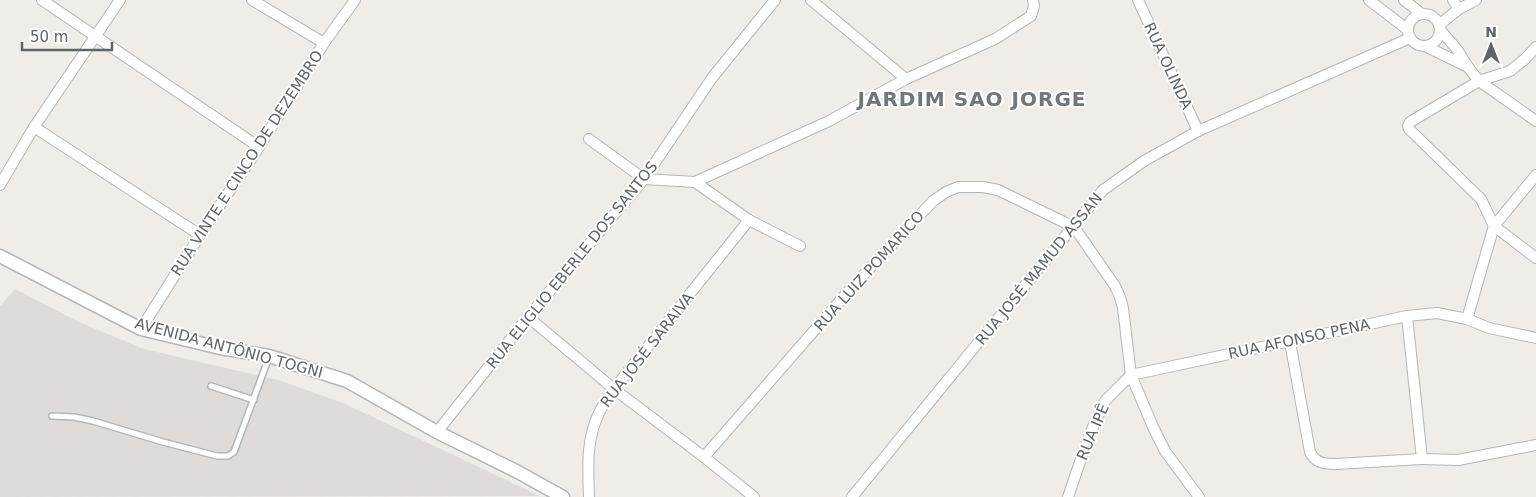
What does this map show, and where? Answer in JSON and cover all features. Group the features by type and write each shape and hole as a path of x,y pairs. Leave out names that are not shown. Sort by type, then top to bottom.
{"street":[{"path":"42,0 259,147"},
{"path":"0,185 34,127 120,0"},
{"path":"252,0 324,43"},
{"name":"RUA VINTE E CINCO DE DEZEMBRO","path":"141,329 324,43 355,0"},
{"name":"RUA ELIGLIO EBERLE DOS SANTOS","path":"437,432 528,317 644,179 712,78 775,0"},
{"path":"811,0 906,79"},
{"path":"589,139 644,179 695,182 829,121 906,79 995,39 1031,16 1034,10 1033,0"},
{"name":"RUA OLINDA","path":"1138,0 1198,131"},
{"path":"1368,0 1409,34 1416,44 1425,46 1468,67"},
{"path":"1404,0 1422,14"},
{"path":"1425,46 1437,39 1440,27 1456,4 1476,0"},
{"path":"1409,34 1412,18 1422,14 1434,17 1479,82 1536,121"},
{"name":"RUA JOSÉ MAMUD ASSAN","path":"852,497 1103,190 1144,161 1198,131 1409,34"},
{"path":"1536,47 1510,71 1479,82 1410,122 1409,129 1481,199 1494,226 1536,258"},
{"path":"34,127 200,235"},
{"path":"1467,319 1494,226 1536,176"},
{"path":"695,182 749,220 800,246"},
{"name":"RUA LUIZ POMARICO","path":"704,457 853,286 933,201 946,192 958,187 968,186 998,190 1074,227"},
{"name":"RUA JOSÉ SARAIVA","path":"589,497 589,442 592,429 600,412 614,389 749,220"},
{"path":"1074,227 1115,286 1123,308 1131,374 1165,452 1199,497"},
{"name":"AVENIDA ANTÔNIO TOGNI","path":"0,256 141,329 220,348 269,356 347,381 437,432 516,471 563,497"},
{"name":"RUA AFONSO PENA","path":"1131,374 1407,316 1437,313 1467,319 1489,328 1536,338"},
{"path":"1407,316 1422,459"},
{"path":"528,317 614,389 754,497"},
{"path":"1290,342 1310,452 1315,460 1336,464 1422,459 1458,460 1536,445"},
{"name":"RUA IPÊ","path":"1068,497 1095,422 1105,400 1131,374"}],"lane":[{"path":"52,416 74,417 93,421 217,456 228,456 234,452 269,356"},
{"path":"211,386 254,400"}],"shaded area":[{"path":"15,289 79,322 144,349 278,380 343,403 540,496 0,497 0,306"}],"district":[{"name":"JARDIM SAO JORGE","path":"972,99"}]}
